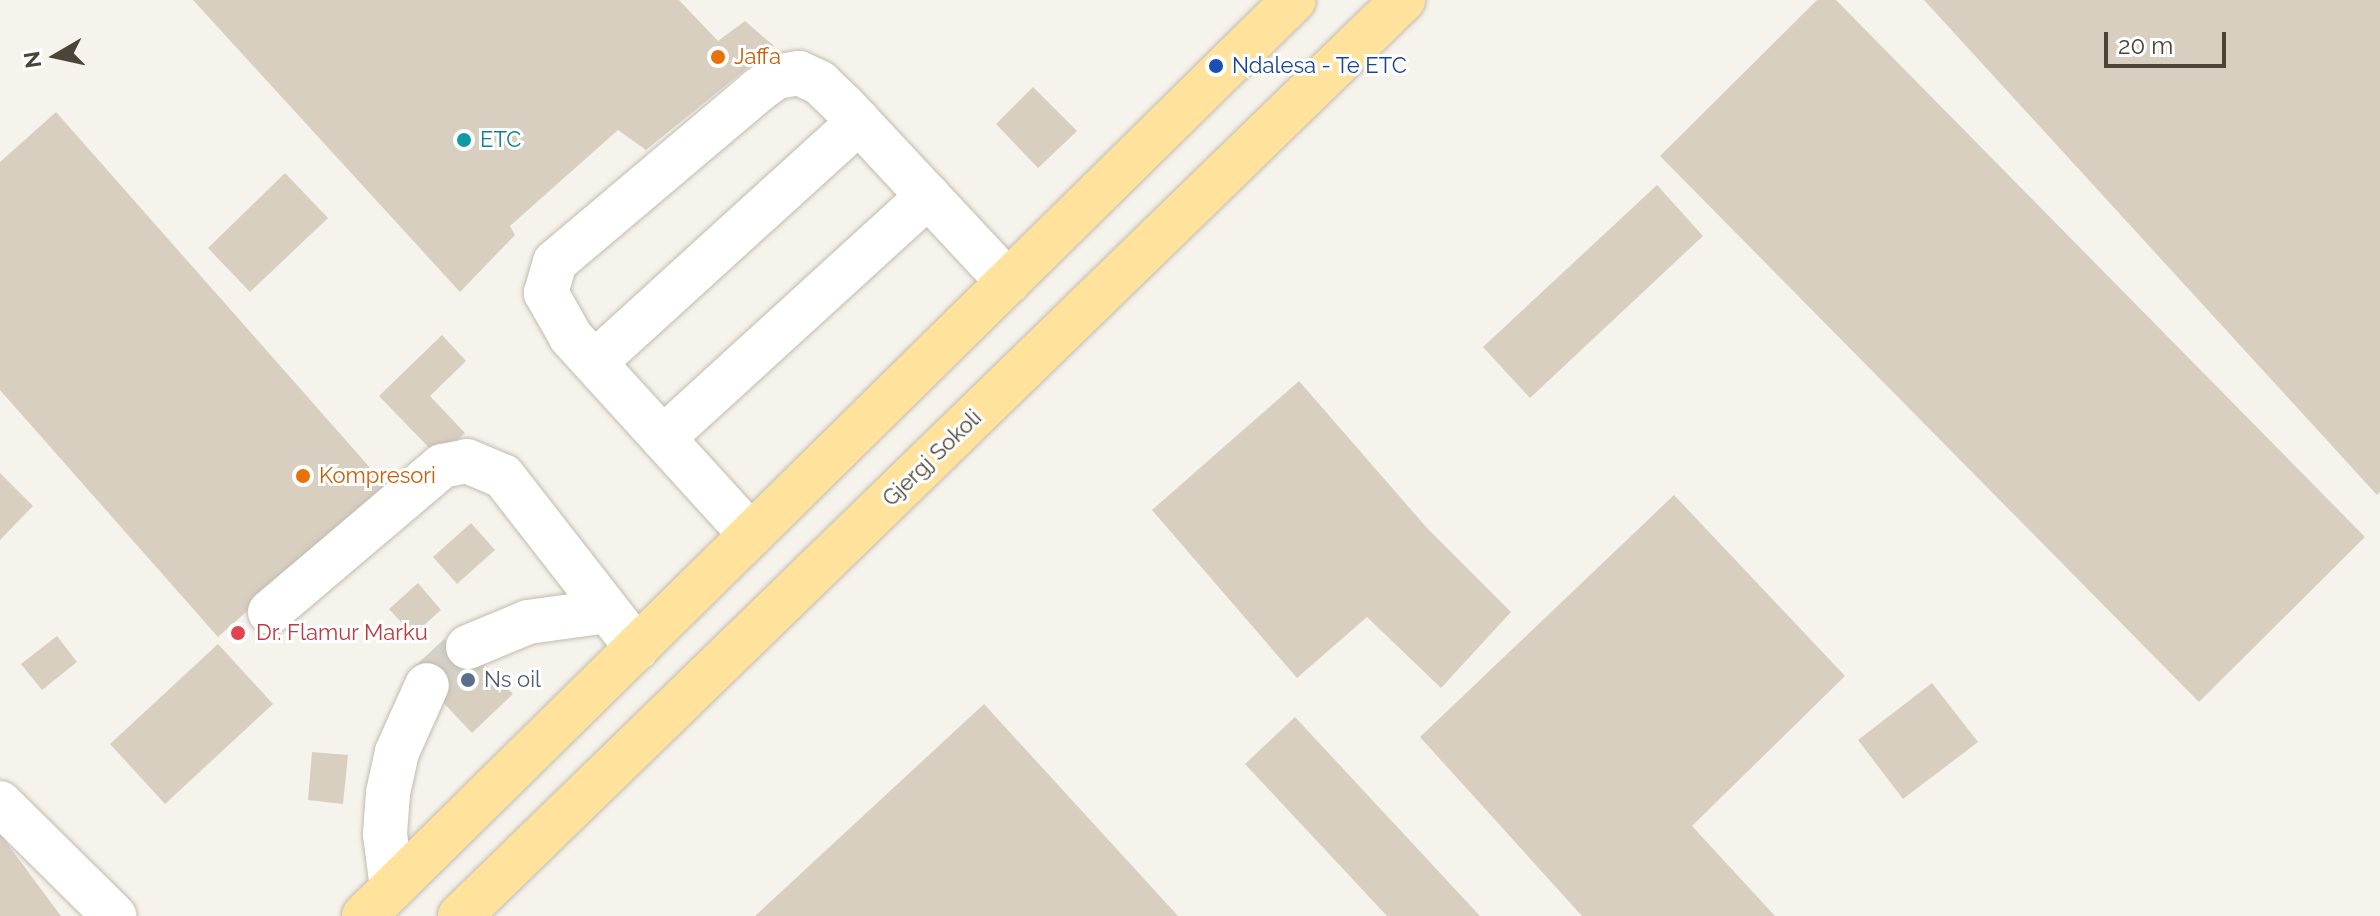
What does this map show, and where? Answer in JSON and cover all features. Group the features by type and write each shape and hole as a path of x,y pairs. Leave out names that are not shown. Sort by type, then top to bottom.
{"main road":[{"path":"378,902 1294,0"},
{"name":"Gjergj Sokoli","path":"460,916 1403,0"}],"lane":[{"path":"751,535 595,362 549,303 545,282 555,262 776,77 799,73 820,83 859,122 1008,282"},
{"path":"595,362 859,122"},
{"path":"663,438 928,196"},
{"path":"270,612 442,466 467,461 503,476 637,648"},
{"path":"468,647 528,622 607,611"},
{"path":"378,902 388,793 397,752 427,685"},
{"path":"0,803 114,916"}],"building":[{"name":"ETC","path":"193,0 679,0 718,41 745,21 774,46 646,150 618,130 510,226 515,235 460,292"},
{"path":"1817,0 1836,0 2365,537 2199,702 1660,156"},
{"path":"1924,0 2380,0 2380,492 2377,495"},
{"path":"1033,87 1077,131 1038,168 996,124"},
{"path":"56,112 387,487 218,637 0,390 0,162"},
{"path":"285,173 328,218 250,292 208,248"},
{"path":"1657,185 1703,236 1530,398 1483,347"},
{"path":"442,335 466,361 430,396 465,433 439,458 379,396"},
{"path":"1299,381 1427,528 1511,612 1441,688 1367,617 1297,678 1152,510"},
{"path":"0,473 33,506 0,540"},
{"path":"1674,495 1845,676 1692,826 1775,916 1582,916 1420,737"},
{"path":"471,523 495,550 457,584 433,557"},
{"path":"418,583 441,610 413,635 389,609"},
{"path":"57,636 77,662 42,690 21,664"},
{"path":"460,639 513,694 472,733 420,678"},
{"path":"218,644 273,704 165,804 110,744"},
{"path":"1932,683 1978,742 1903,799 1858,740"},
{"path":"984,704 1178,916 755,916"},
{"path":"1295,717 1480,916 1387,916 1245,764"},
{"path":"312,752 348,755 343,804 308,800"},
{"path":"0,834 61,916 0,916"}],"tunnel":[{"path":"427,685 468,647"}],"place":[{"name":"Jaffa","path":"718,57"},
{"name":"Ndalesa - Te ETC","path":"1216,66"},
{"name":"ETC","path":"464,140"},
{"name":"Kompresori","path":"303,476"},
{"name":"Dr. Flamur Marku","path":"238,633"},
{"name":"Ns oil","path":"468,680"}]}
